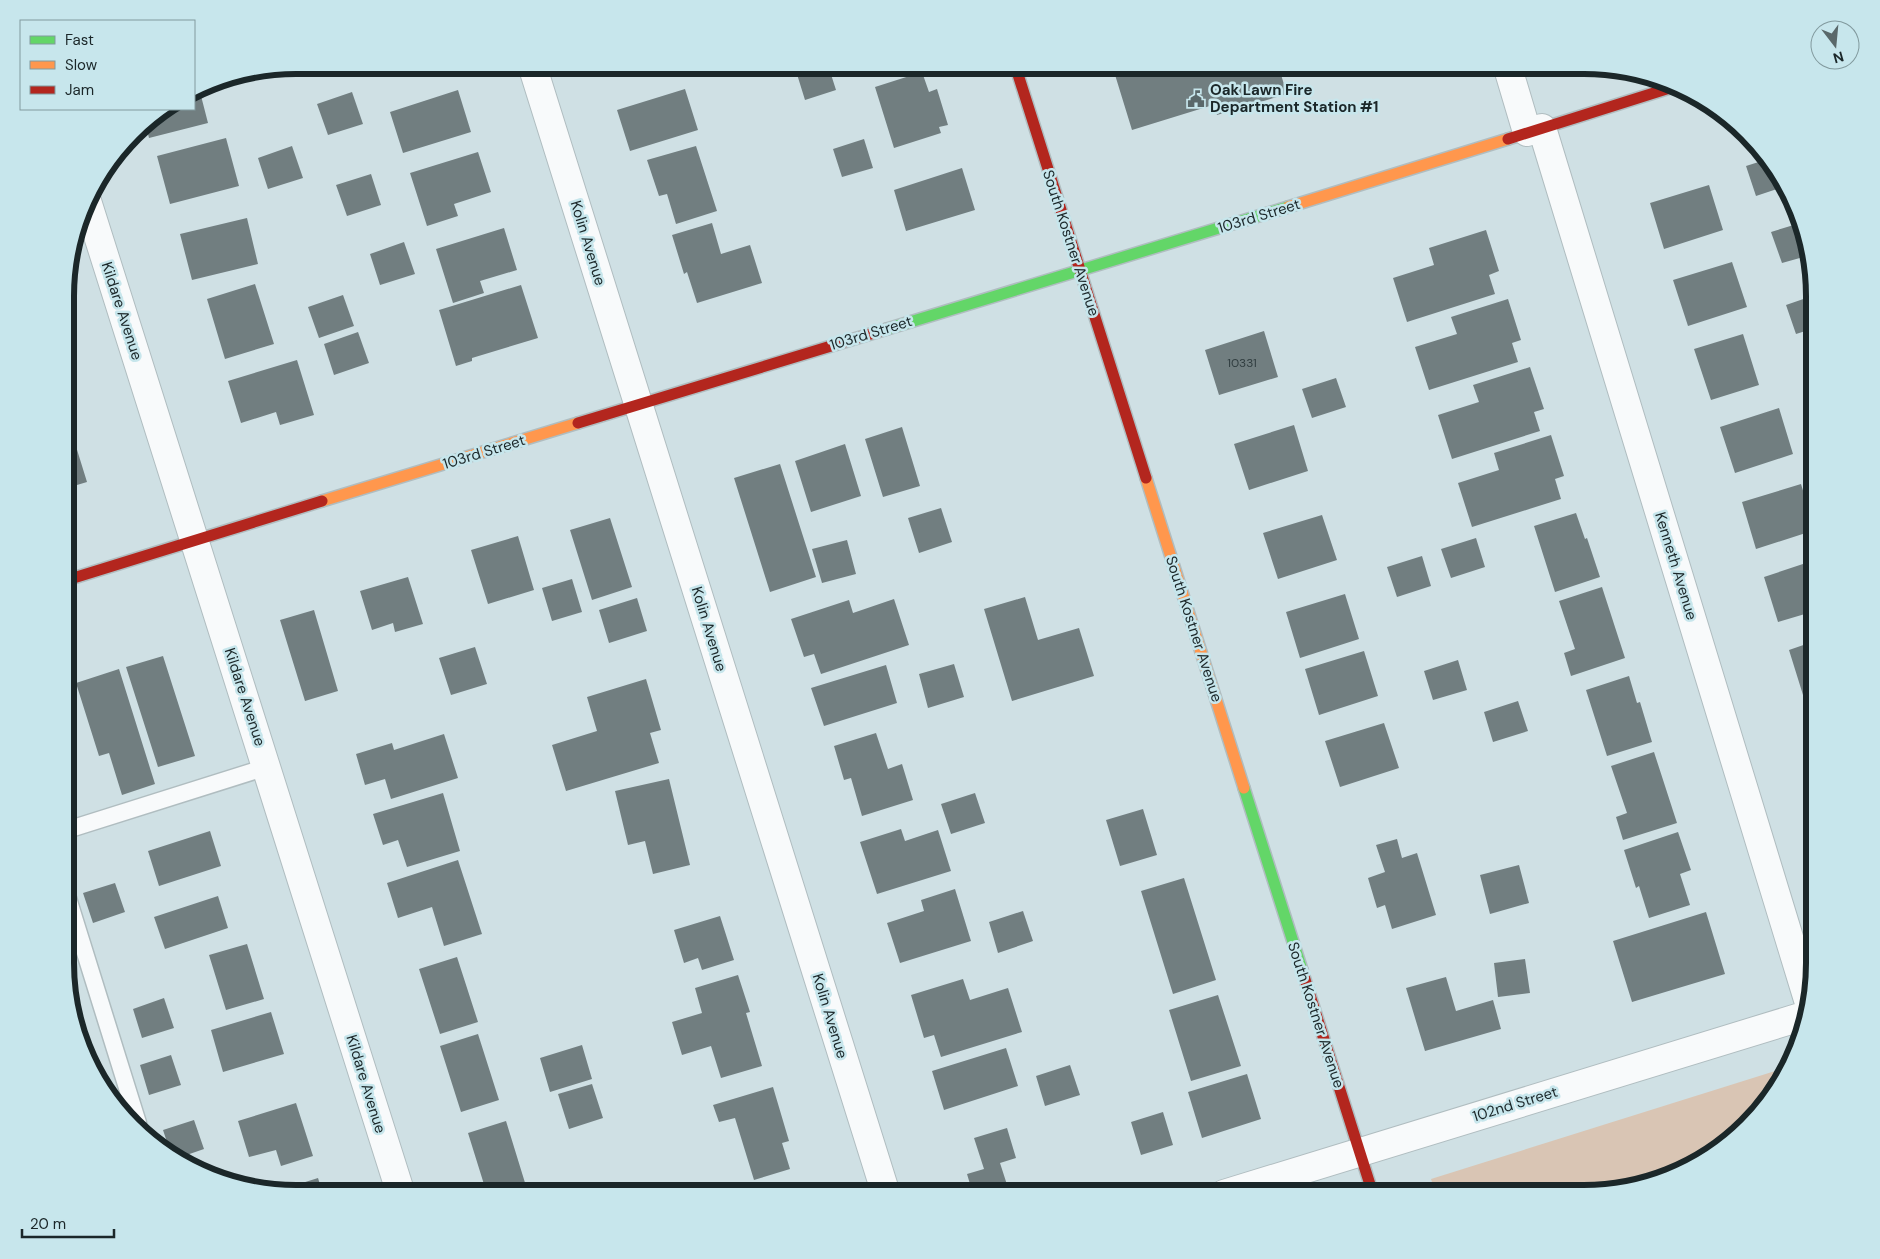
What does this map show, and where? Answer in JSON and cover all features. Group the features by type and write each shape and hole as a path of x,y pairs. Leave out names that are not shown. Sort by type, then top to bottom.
{"main road":[{"name":"South Kostner Avenue","path":"1018,74 1370,1185"},
{"name":"103rd Street","path":"74,578 638,404 1284,209 1665,89"}],"street":[{"name":"Kolin Avenue","path":"535,74 883,1185"},
{"name":"Kenneth Avenue","path":"1511,74 1535,130 1804,989"},
{"name":"Kildare Avenue","path":"91,212 398,1185"},
{"name":"102nd Street","path":"1253,1185 1800,1017"}],"lane":[{"path":"74,828 266,767"},
{"path":"74,918 136,1117"}],"shaded area":[{"path":"1778,1070 1751,1110 1731,1130 1707,1148 1682,1162 1641,1178 1598,1185 1433,1185 1431,1179"}],"building":[{"path":"797,74 831,74 836,90 805,100"},
{"path":"916,74 923,74 929,92 937,89 948,125 939,127 941,133 894,148 875,87"},
{"name":"Oak Lawn Fire Department Station #1","path":"1115,74 1281,74 1287,94 1217,115 1213,105 1132,130"},
{"path":"685,89 698,130 630,151 617,110"},
{"path":"458,90 471,132 403,153 390,112"},
{"path":"352,92 363,124 328,135 317,104"},
{"path":"201,96 208,123 149,138 147,131 173,111 195,110 195,99"},
{"path":"226,138 239,186 170,204 157,156"},
{"path":"864,139 873,168 842,177 833,149"},
{"path":"292,146 303,178 268,189 258,158"},
{"path":"696,146 717,211 676,224 667,194 659,196 647,160"},
{"path":"478,152 491,192 454,204 458,216 427,226 410,173"},
{"path":"1760,161 1778,189 1756,196 1746,166"},
{"path":"962,168 975,210 906,231 894,190"},
{"path":"371,174 381,205 347,216 336,185"},
{"path":"1709,185 1723,230 1664,249 1650,203"},
{"path":"247,218 258,264 192,280 180,234"},
{"path":"712,223 721,254 750,245 762,283 697,303 687,272 684,274 672,235"},
{"path":"1794,225 1803,257 1782,263 1771,232"},
{"path":"504,228 517,270 480,281 484,293 453,303 436,249"},
{"path":"1486,230 1499,271 1489,275 1495,294 1407,322 1393,278 1434,265 1429,248"},
{"path":"404,242 415,274 380,285 370,254"},
{"path":"1732,262 1747,307 1688,326 1673,280"},
{"path":"255,284 274,344 225,359 207,299"},
{"path":"521,285 538,338 472,358 472,361 456,366 439,310"},
{"path":"343,295 354,326 319,338 308,307"},
{"path":"1806,298 1806,331 1796,334 1786,305"},
{"path":"1508,299 1521,340 1512,343 1518,362 1429,390 1415,347 1457,334 1451,317"},
{"path":"1264,331 1278,377 1219,395 1205,350"},
{"path":"358,332 369,363 334,375 324,344"},
{"path":"1743,334 1759,385 1711,400 1694,349"},
{"path":"297,360 314,415 280,425 276,412 241,423 228,381"},
{"path":"1530,367 1544,409 1534,412 1540,431 1452,459 1438,415 1479,402 1473,385"},
{"path":"1336,378 1346,407 1312,418 1302,389"},
{"path":"1779,408 1793,454 1735,473 1720,427"},
{"path":"1294,425 1308,471 1249,490 1234,444"},
{"path":"902,427 920,486 883,497 865,439"},
{"path":"1551,435 1564,476 1555,479 1561,499 1472,527 1458,483 1499,470 1494,453"},
{"path":"74,440 87,482 74,486"},
{"path":"845,444 861,496 811,512 795,461"},
{"path":"780,464 816,577 770,592 734,478"},
{"path":"1801,484 1806,500 1806,533 1756,549 1742,502"},
{"path":"941,508 952,542 919,553 908,518"},
{"path":"1576,513 1585,539 1587,538 1600,577 1555,592 1534,526"},
{"path":"1322,515 1337,560 1278,579 1263,533"},
{"path":"610,518 632,587 592,600 570,530"},
{"path":"518,536 534,590 488,604 471,550"},
{"path":"1476,538 1485,567 1451,578 1441,549"},
{"path":"847,540 856,574 822,583 812,549"},
{"path":"1422,556 1431,586 1397,597 1387,567"},
{"path":"1806,563 1806,614 1778,622 1764,577"},
{"path":"408,577 423,624 395,632 393,623 372,630 360,591"},
{"path":"572,579 582,612 552,621 542,588"},
{"path":"1602,587 1625,658 1571,676 1564,653 1575,649 1559,601"},
{"path":"1345,594 1359,639 1300,658 1286,612"},
{"path":"1025,597 1038,640 1079,628 1094,676 1012,701 984,609"},
{"path":"637,598 647,631 609,643 599,610"},
{"path":"894,599 909,645 821,674 814,654 804,657 791,619 849,600 853,613"},
{"path":"314,610 338,691 305,701 280,620"},
{"path":"1806,644 1806,694 1803,695 1789,650"},
{"path":"475,647 487,684 451,695 439,658"},
{"path":"1364,651 1378,696 1319,715 1305,669"},
{"path":"163,656 195,756 158,767 126,667"},
{"path":"1458,660 1467,690 1433,700 1424,671"},
{"path":"954,664 964,697 928,708 919,674"},
{"path":"886,665 897,703 824,726 811,688"},
{"path":"119,669 155,784 122,795 109,753 99,756 76,683"},
{"path":"1629,676 1637,703 1640,702 1652,742 1607,756 1586,690"},
{"path":"646,679 661,730 650,733 659,763 566,791 552,745 597,731 587,697"},
{"path":"1518,701 1528,731 1493,742 1484,712"},
{"path":"1384,723 1399,768 1340,787 1325,741"},
{"path":"876,733 888,769 902,764 913,800 862,816 851,778 844,780 834,746"},
{"path":"444,734 458,778 391,799 385,779 365,785 356,754 392,743 394,750"},
{"path":"1654,752 1677,823 1623,840 1616,817 1627,813 1611,766"},
{"path":"669,779 690,865 653,874 645,841 628,845 615,791"},
{"path":"443,793 460,851 407,867 398,840 383,845 373,814"},
{"path":"975,793 985,823 951,834 941,804"},
{"path":"1143,809 1157,855 1120,866 1106,820"},
{"path":"901,829 905,841 938,830 951,871 877,894 860,842"},
{"path":"210,831 221,866 159,886 148,851"},
{"path":"1678,832 1691,870 1680,874 1690,905 1649,918 1639,886 1636,888 1624,850"},
{"path":"1397,839 1402,858 1417,853 1436,915 1392,929 1385,905 1377,908 1368,878 1385,872 1376,845"},
{"path":"458,860 482,934 444,946 432,907 398,918 387,883"},
{"path":"1519,865 1529,903 1490,914 1480,875"},
{"path":"1184,878 1216,980 1173,994 1141,891"},
{"path":"115,883 125,912 93,923 83,893"},
{"path":"955,889 971,941 900,963 887,923 924,911 921,900"},
{"path":"218,896 228,928 165,949 154,917"},
{"path":"1023,911 1033,941 998,953 989,922"},
{"path":"1706,912 1725,974 1632,1002 1613,941"},
{"path":"720,916 734,960 702,970 698,958 684,963 674,930"},
{"path":"247,944 264,999 226,1010 209,955"},
{"path":"457,957 478,1022 440,1034 419,969"},
{"path":"1525,959 1530,993 1498,997 1494,963"},
{"path":"738,975 750,1012 746,1013 762,1066 721,1078 711,1046 682,1055 672,1022 702,1013 695,988"},
{"path":"1446,977 1456,1011 1493,1000 1501,1029 1425,1051 1406,988"},
{"path":"963,979 970,1000 1008,988 1022,1032 941,1057 934,1035 924,1038 911,995"},
{"path":"1218,995 1241,1066 1191,1081 1169,1010"},
{"path":"164,998 174,1028 142,1038 133,1009"},
{"path":"271,1012 284,1054 223,1072 211,1030"},
{"path":"478,1034 499,1100 461,1112 440,1046"},
{"path":"582,1045 592,1079 550,1092 540,1058"},
{"path":"1006,1048 1018,1086 944,1110 932,1071"},
{"path":"171,1055 181,1085 149,1095 140,1065"},
{"path":"1070,1065 1080,1095 1045,1106 1036,1076"},
{"path":"1247,1074 1261,1119 1202,1138 1188,1092"},
{"path":"592,1084 603,1118 569,1129 558,1094"},
{"path":"773,1087 789,1141 782,1143 790,1169 754,1180 735,1118 719,1122 713,1105"},
{"path":"296,1103 313,1156 281,1166 276,1150 249,1157 238,1121"},
{"path":"1163,1112 1173,1145 1141,1155 1131,1122"},
{"path":"194,1120 204,1149 186,1155 168,1144 163,1130"},
{"path":"506,1121 526,1185 484,1185 468,1133"},
{"path":"1007,1128 1016,1158 1000,1163 1007,1185 970,1185 967,1174 984,1169 974,1138"},
{"path":"318,1178 320,1185 296,1185"}],"traffic: fast":[{"path":"887,329 1288,207"},
{"path":"1244,788 1302,970"}],"traffic: slow":[{"path":"1288,207 1508,139"},
{"path":"322,501 578,423"},
{"path":"1146,478 1244,788"}],"traffic: jam":[{"path":"1018,74 1146,478"},
{"path":"1508,139 1665,90"},
{"path":"578,423 887,329"},
{"path":"74,578 322,501"},
{"path":"1302,970 1370,1185"}],"place":[{"name":"Oak Lawn Fire Department Station #1","path":"1196,99"}]}
